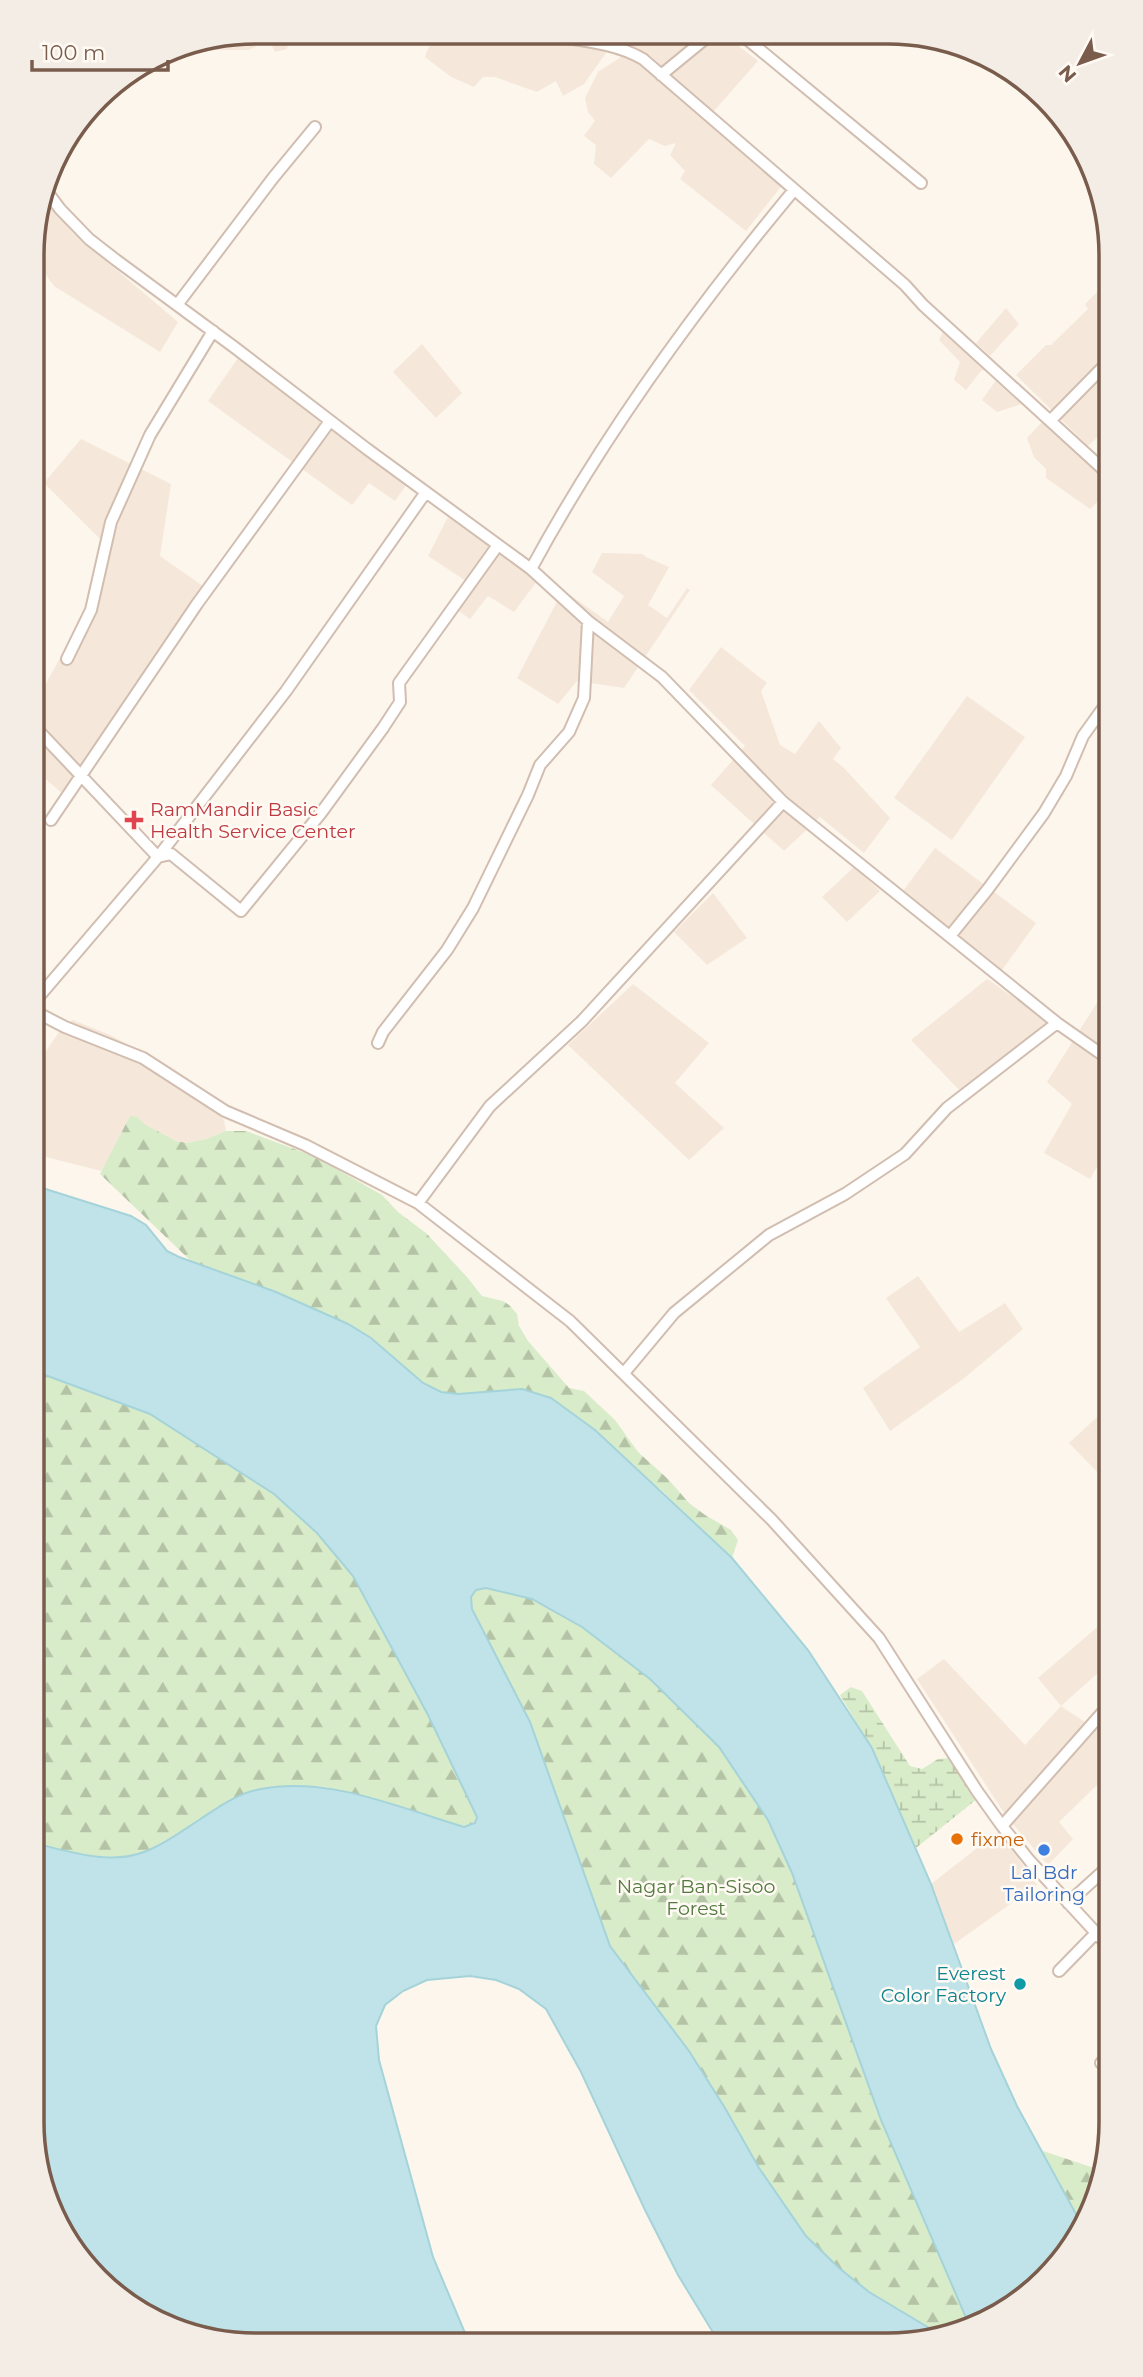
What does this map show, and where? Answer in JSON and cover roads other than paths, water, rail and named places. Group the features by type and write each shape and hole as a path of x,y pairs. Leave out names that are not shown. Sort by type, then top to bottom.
{"street":[{"path":"591,44 630,52 662,75 905,285 923,305 1099,465"},
{"path":"662,75 698,44"},
{"path":"755,44 921,183"},
{"path":"177,305 315,127"},
{"path":"531,569 568,500 625,414 738,257 794,190"},
{"path":"52,198 89,239 531,569 588,621 662,677 783,802 1057,1023 1099,1052"},
{"path":"67,659 91,610 111,523 144,448 213,331"},
{"path":"1051,420 1099,371"},
{"path":"51,820 197,604 330,421"},
{"path":"44,991 158,857 286,691 425,492"},
{"path":"158,857 171,854 241,911 321,813 383,728 400,702 399,683 498,545"},
{"path":"379,1043 383,1032 447,950 473,908 540,765 569,732 584,698 588,621"},
{"path":"950,936 1044,813 1066,776 1083,736 1099,714"},
{"path":"44,736 158,857"},
{"path":"418,1203 490,1106 582,1021 783,802"},
{"path":"44,1016 143,1058 225,1111 305,1145 418,1203 570,1321 772,1520 880,1638 1002,1826 1099,1936"},
{"path":"624,1373 674,1313 769,1235 845,1194 905,1154 947,1108 1057,1023"},
{"path":"1002,1826 1099,1716"},
{"path":"1068,1903 1099,1875"},
{"path":"1059,1971 1096,1933"}],"water":[{"path":"44,1189 131,1216 146,1225 167,1251 179,1257 276,1292 348,1324 371,1338 423,1383 441,1392 458,1394 522,1389 551,1398 595,1430 732,1558 808,1650 872,1748 931,1884 991,2049 1017,2106 1077,2216 1047,2261 1005,2298 966,2318 881,2120 792,1873 768,1820 719,1747 650,1679 582,1627 532,1599 486,1588 476,1590 471,1597 472,1609 530,1722 610,1946 689,2051 759,2168 806,2236 869,2292 930,2328 888,2333 713,2333 678,2275 581,2072 546,2009 519,1989 496,1980 470,1976 427,1980 403,1991 385,2005 376,2026 379,2060 433,2257 465,2333 227,2331 174,2317 149,2305 116,2281 79,2239 55,2190 48,2163 44,2136 44,1845 91,1856 131,1856 165,1842 237,1797 261,1789 287,1786 338,1790 364,1796 464,1827 475,1823 477,1817 428,1715 353,1576 317,1533 274,1494 150,1414 44,1375"}],"place":[{"name":"RamMandir Basic Health Service Center","path":"134,820"},
{"name":"fixme","path":"957,1839"},
{"name":"Lal Bdr Tailoring","path":"1044,1850"},
{"name":"Everest Color Factory","path":"1020,1984"}],"park label":[{"name":"Nagar Ban-Sisoo Forest","path":"696,1897"}]}
